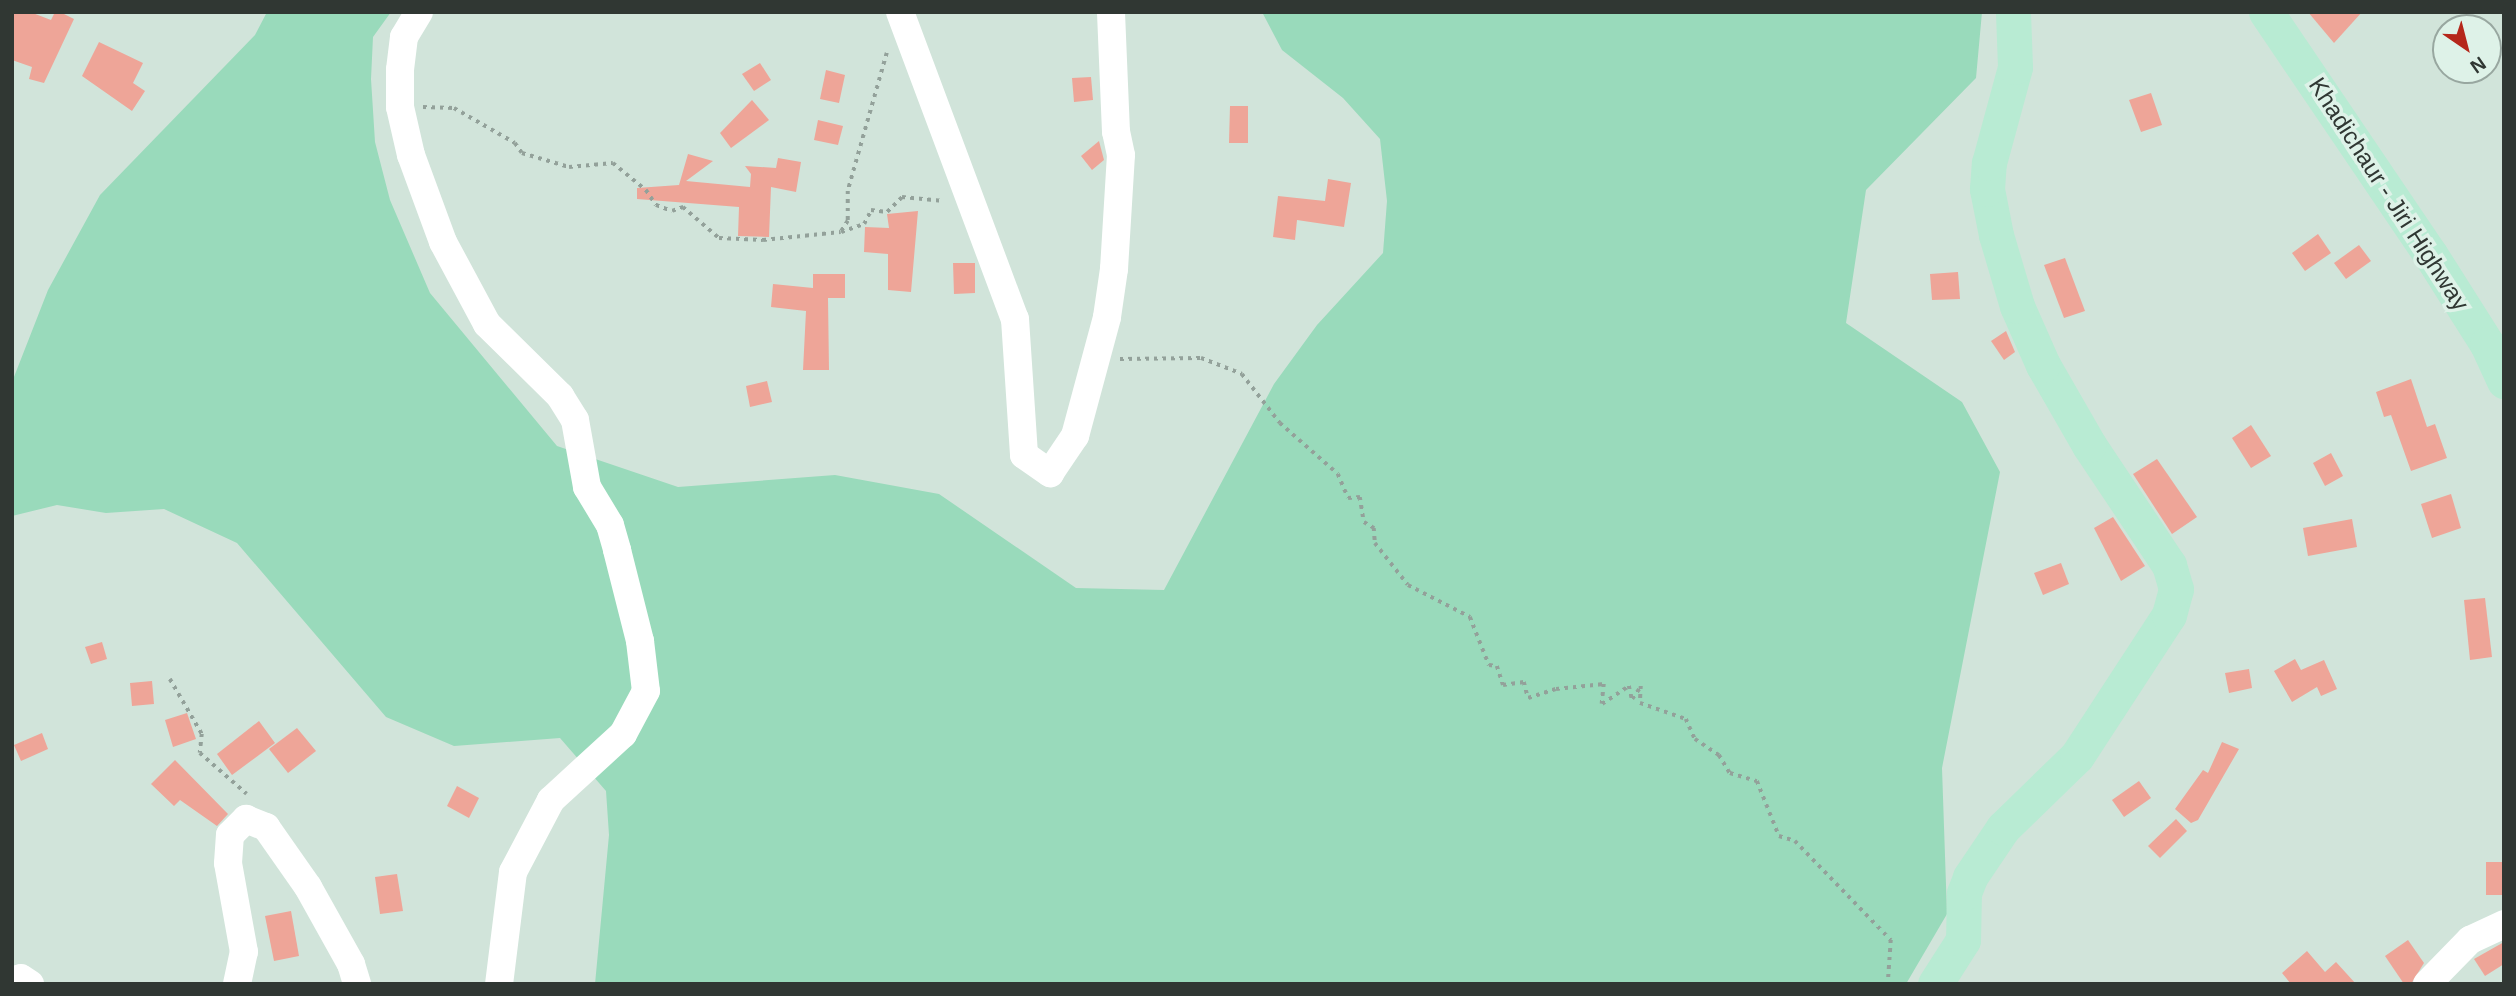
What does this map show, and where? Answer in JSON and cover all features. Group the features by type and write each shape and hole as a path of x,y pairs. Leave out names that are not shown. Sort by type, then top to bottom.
{"main road":[{"path":"1936,984 1963,940 1964,893 1970,877 2003,828 2077,756 2169,615 2176,589 2169,565 2043,365 2017,306 1996,235 1987,189 1989,163 2015,67 2013,12"},
{"name":"Khadichaur - Jiri Highway","path":"2266,12 2430,254 2487,344 2504,381"}],"street":[{"path":"419,12 404,37 400,107 411,155 443,242 487,324 560,396 575,420 587,487 610,525 617,550 640,641 645,678 646,691 623,734 551,800 513,872 499,984"},
{"path":"900,12 967,201 987,237 1015,319 1024,455 1038,468 1050,473 1075,436 1096,360 1114,269 1121,155 1116,132 1111,12"},
{"path":"237,984 244,952 228,863 230,835 247,819 266,827 308,887 351,964 357,984"},
{"path":"2427,984 2470,940 2504,924"},
{"path":"12,981 21,978 30,984"}],"path":[{"path":"842,232 848,221 848,191 888,51"},
{"path":"400,107 454,107 515,143 522,153 569,167 613,163 646,190 656,205 672,211 682,207 719,238 763,240 842,232 864,224 871,210 887,212 902,197 964,206 967,201"},
{"path":"1096,360 1201,358 1242,374 1280,423 1338,474 1348,498 1360,497 1364,522 1374,528 1376,543 1408,585 1470,617 1489,664 1497,666 1503,685 1524,682 1528,698 1556,689 1604,684 1602,704 1629,686 1632,699 1641,686 1640,703 1686,719 1695,739 1719,755 1730,773 1757,781 1779,836 1795,841 1891,940 1888,984"},
{"path":"170,679 202,734 200,754 255,799 247,819"}],"green space":[{"path":"267,12 391,12 373,37 371,79 375,142 390,200 430,293 557,446 678,487 835,475 939,494 1076,588 1164,590 1274,384 1317,325 1383,253 1387,201 1380,139 1343,98 1282,50 1262,12 1982,12 1976,78 1866,190 1846,323 1962,402 2000,472 1942,768 1947,914 1906,984 595,984 609,835 606,791 560,738 454,746 386,717 237,543 164,509 106,513 57,505 12,516 12,382 48,290 100,195 255,35"}],"building":[{"path":"12,12 30,12 51,20 55,12 60,12 74,19 44,83 29,79 32,67 12,60"},
{"path":"2308,12 2362,12 2334,43"},
{"path":"99,42 143,63 133,83 145,91 132,111 82,76"},
{"path":"760,63 771,80 754,91 742,74"},
{"path":"826,70 845,75 839,103 820,99"},
{"path":"1091,77 1093,100 1074,102 1072,78"},
{"path":"2151,93 2162,125 2141,132 2129,100"},
{"path":"752,100 769,120 731,148 720,133"},
{"path":"1230,106 1248,106 1248,143 1229,143"},
{"path":"818,120 843,126 838,145 814,140"},
{"path":"1099,141 1104,160 1092,170 1081,156"},
{"path":"688,154 713,161 686,181 750,187 751,174 745,166 776,168 778,158 801,162 796,192 771,187 769,237 738,236 739,207 637,199 637,188 679,185"},
{"path":"1328,179 1351,183 1344,227 1297,220 1295,240 1273,237 1278,196 1325,201"},
{"path":"918,211 911,292 888,290 888,254 864,252 865,227 889,228 887,214"},
{"path":"2318,234 2331,253 2305,271 2292,253"},
{"path":"2359,245 2371,261 2346,279 2334,263"},
{"path":"2065,258 2085,311 2064,318 2044,265"},
{"path":"953,263 975,263 975,293 954,294"},
{"path":"1958,272 1960,299 1932,300 1930,274"},
{"path":"813,274 845,274 845,298 828,298 829,370 803,370 806,311 771,307 773,284 813,288"},
{"path":"2006,331 2015,352 2004,360 1991,341"},
{"path":"2411,379 2427,427 2435,424 2447,458 2411,471 2391,415 2384,417 2376,392"},
{"path":"767,381 772,402 750,407 746,386"},
{"path":"2251,425 2271,456 2251,468 2232,438"},
{"path":"2331,453 2343,476 2325,486 2313,463"},
{"path":"2157,459 2197,517 2172,534 2133,474"},
{"path":"2451,494 2461,528 2432,538 2421,504"},
{"path":"2113,517 2145,566 2121,581 2094,528"},
{"path":"2352,519 2357,547 2308,556 2303,528"},
{"path":"2061,563 2069,584 2043,595 2034,573"},
{"path":"2485,598 2492,657 2470,660 2464,600"},
{"path":"102,642 107,659 91,664 85,647"},
{"path":"2295,659 2301,670 2324,660 2337,689 2321,696 2317,687 2292,702 2274,671"},
{"path":"2249,669 2252,688 2229,693 2225,673"},
{"path":"152,681 154,704 132,706 130,683"},
{"path":"187,713 196,739 173,747 165,720"},
{"path":"259,721 275,743 232,775 217,754"},
{"path":"297,728 316,751 288,773 269,749"},
{"path":"42,733 48,749 21,761 14,745"},
{"path":"2222,742 2239,749 2198,820 2191,823 2175,809 2203,770 2208,773"},
{"path":"175,760 228,814 217,826 180,800 174,806 151,784"},
{"path":"2139,781 2151,798 2124,817 2112,800"},
{"path":"457,786 479,798 469,818 447,806"},
{"path":"2176,819 2187,831 2160,858 2148,846"},
{"path":"2486,862 2504,862 2504,895 2486,895"},
{"path":"397,874 403,911 380,914 375,877"},
{"path":"291,911 299,956 274,961 265,916"},
{"path":"2408,940 2424,963 2411,984 2404,984 2385,956"},
{"path":"2504,942 2504,964 2485,976 2474,959"},
{"path":"2307,951 2325,972 2336,962 2356,984 2291,984 2282,973"}]}
